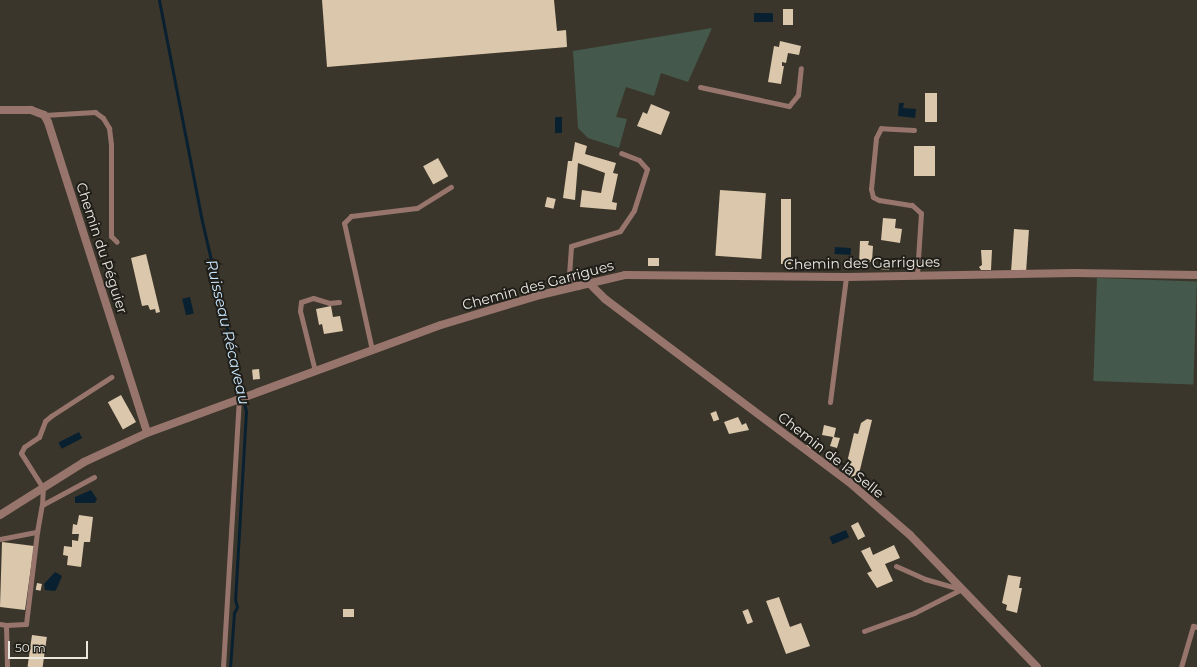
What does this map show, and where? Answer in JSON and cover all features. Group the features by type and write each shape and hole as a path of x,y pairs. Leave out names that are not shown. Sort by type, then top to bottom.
{"street":[{"path":"0,110 31,110 44,115"},
{"name":"Chemin du Péguier","path":"44,115 48,122 147,433"},
{"name":"Chemin des Garrigues","path":"0,515 84,462 147,433 449,322 540,296 591,285 625,275 846,277 1075,273 1197,276"},
{"name":"Chemin de la Selle","path":"591,285 605,299 848,482 910,535 1037,667"}],"lane":[{"path":"700,87 789,106 798,95 801,68"},
{"path":"44,115 95,112 103,118 109,128 111,236 117,242"},
{"path":"914,130 881,128 876,138 871,189 873,197 879,200 912,204 921,212 917,275"},
{"path":"579,287 569,274 571,246 620,231 634,210 647,169 639,160 621,152"},
{"path":"372,350 344,223 351,216 417,208 451,187"},
{"path":"830,402 846,277"},
{"path":"315,371 300,311 301,302 313,298 329,303 339,302"},
{"path":"0,624 26,624 37,532 42,505 43,488 21,453 24,448 39,437 45,421 51,416 111,378"},
{"path":"223,667 239,399"},
{"path":"42,505 94,477"},
{"path":"0,539 37,532"},
{"path":"896,566 925,579 962,589"},
{"path":"864,631 914,613 962,589"},
{"path":"6,625 7,667"},
{"path":"1181,667 1193,626 1197,627"}],"green space":[{"path":"712,28 688,82 661,73 654,96 626,87 616,117 627,119 619,148 588,138 578,128 573,51"},
{"path":"1097,278 1197,281 1193,384 1093,381"}],"water":[{"path":"754,13 773,13 773,22 754,22"},
{"path":"899,103 904,103 903,108 916,109 915,118 898,116"},
{"path":"555,117 562,117 562,133 555,133"},
{"path":"835,247 851,248 850,255 835,254"},
{"path":"190,297 194,314 186,315 182,299"},
{"path":"79,432 82,438 62,449 59,442"},
{"path":"91,490 97,499 95,503 75,503 75,497"},
{"path":"846,530 849,537 833,544 829,537"},
{"path":"55,572 62,576 57,588 55,591 45,590 44,584"}],"building":[{"path":"322,0 554,0 557,31 566,30 567,47 327,67"},
{"path":"783,9 793,9 793,25 783,25"},
{"path":"780,41 801,46 799,55 788,53 786,63 782,62 782,66 784,66 781,84 768,82 774,46 779,47"},
{"path":"925,93 937,93 937,122 925,122"},
{"path":"651,104 670,112 661,135 637,126 643,112 647,114"},
{"path":"575,142 587,146 585,154 616,163 613,173 618,174 612,202 617,203 616,210 580,207 582,190 601,193 605,173 578,163 575,200 563,198 568,161 572,161"},
{"path":"914,146 935,146 935,176 914,176"},
{"path":"438,158 448,176 433,185 423,166"},
{"path":"720,190 766,193 761,259 715,256"},
{"path":"547,197 556,199 554,209 545,207"},
{"path":"781,199 791,199 791,264 781,264"},
{"path":"883,218 896,219 895,228 902,229 900,243 881,240"},
{"path":"1014,229 1029,230 1026,271 1011,270"},
{"path":"860,241 869,241 868,245 873,246 872,262 866,262 865,265 859,265"},
{"path":"981,250 992,250 991,270 981,270 979,267 982,265"},
{"path":"146,254 160,312 156,313 155,309 150,310 148,305 142,306 131,258"},
{"path":"648,258 659,258 659,266 648,266"},
{"path":"880,264 890,264 889,270 880,269"},
{"path":"331,306 333,317 340,316 343,331 324,334 322,324 319,325 316,309"},
{"path":"259,369 260,379 253,380 252,370"},
{"path":"121,395 136,422 123,429 108,402"},
{"path":"716,411 719,419 714,422 710,413"},
{"path":"738,417 742,425 746,423 749,430 729,434 724,422"},
{"path":"867,419 872,420 858,478 844,475 854,433 858,434 861,423"},
{"path":"824,425 836,428 834,437 840,438 837,448 830,446 833,437 822,435"},
{"path":"811,440 815,443 810,450 805,447"},
{"path":"79,515 93,517 90,542 84,542 81,567 67,565 68,556 63,555 64,546 72,547 72,540 78,541 79,534 72,534 73,524 77,525"},
{"path":"858,522 865,536 858,540 851,526"},
{"path":"2,542 34,546 25,610 0,607"},
{"path":"894,545 900,558 885,564 893,581 877,588 867,573 872,571 861,551 870,547 873,555"},
{"path":"1008,575 1021,577 1019,588 1022,588 1017,613 1006,610 1007,605 1002,603"},
{"path":"37,583 42,584 41,591 36,590"},
{"path":"779,597 790,627 801,623 810,646 786,654 766,601"},
{"path":"343,609 354,609 354,617 343,617"},
{"path":"748,609 753,622 747,624 742,611"},
{"path":"32,635 47,637 43,667 28,667"}],"waterway":[{"name":"Ruisseau Récaveau","path":"159,0 202,221 246,411 235,599 237,607 234,613 230,667"}]}
